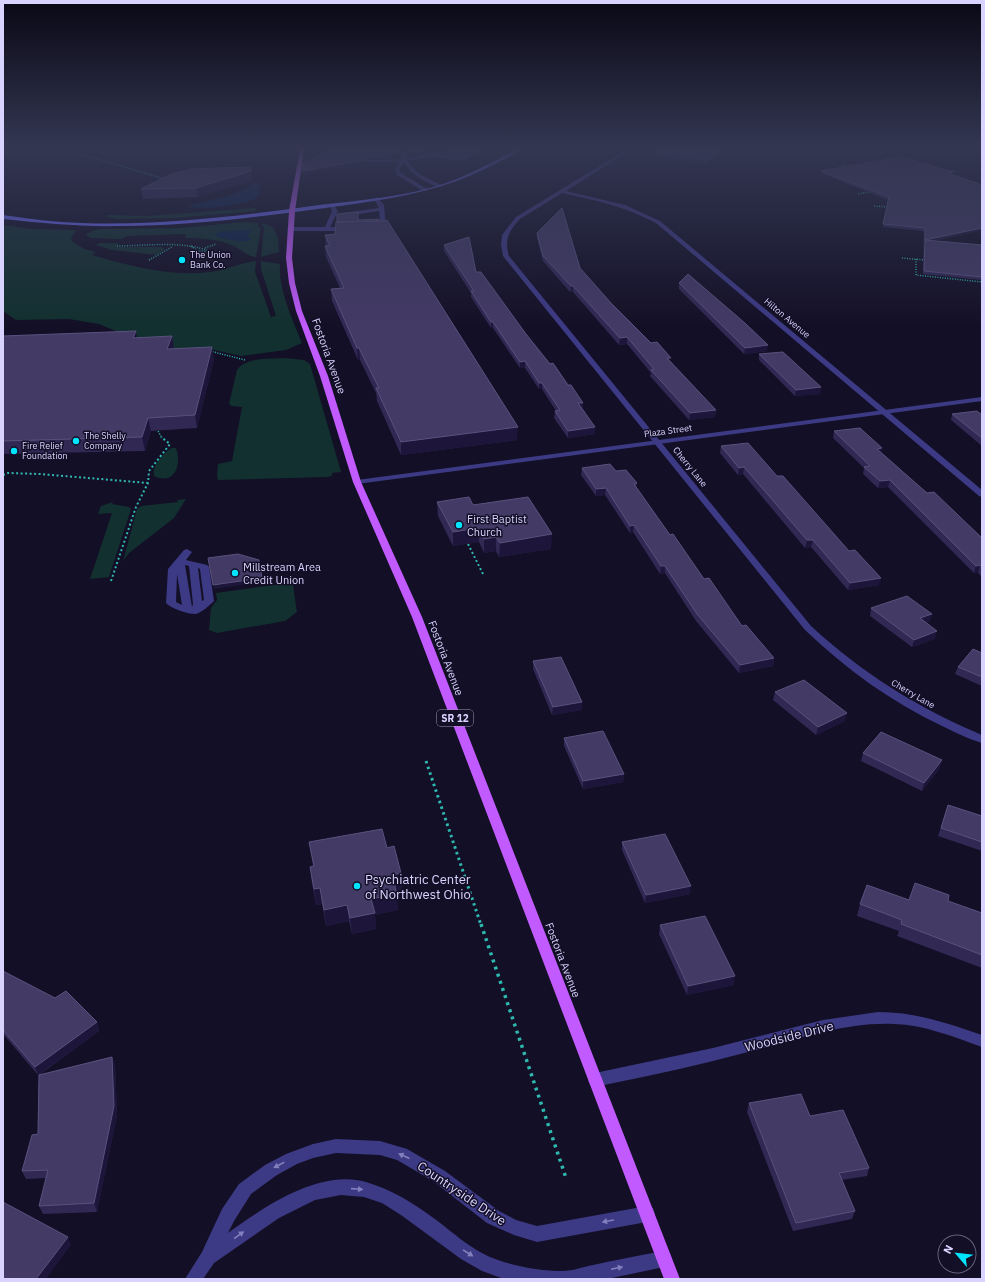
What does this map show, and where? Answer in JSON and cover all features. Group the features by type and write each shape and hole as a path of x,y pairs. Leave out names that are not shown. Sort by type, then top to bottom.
{"main road":[{"path":"3,217 50,223 134,224 206,221 309,209"},
{"name":"Fostoria Avenue","path":"292,211 289,258 292,283 302,318 324,376 357,482 417,617 672,1279"}],"street":[{"path":"327,229 335,211 334,209"},
{"path":"333,215 381,209 384,229 374,229"},
{"name":"Cherry Lane","path":"532,209 518,218 506,231 503,245 506,256 816,636 866,677 891,693 946,724 982,739"},
{"name":"Hilton Avenue","path":"631,209 641,212 658,222 982,494"},
{"path":"290,230 350,229"},
{"name":"Plaza Street","path":"357,482 982,399"},
{"path":"180,561 204,567 209,601 191,610 175,606 171,603 172,569 187,552"},
{"path":"180,561 191,610"},
{"name":"Woodside Drive","path":"595,1080 693,1060 850,1021 892,1018 915,1020 938,1025 982,1042"},
{"name":"Countryside Drive","path":"193,1279 208,1258 228,1215 245,1189 270,1170 292,1159 314,1151 336,1146 366,1146 401,1154 439,1176 493,1217 514,1227 537,1234 647,1214"},
{"name":"Countryside Drive","path":"208,1258 263,1218 292,1201 316,1192 340,1187 364,1189 387,1197 407,1208 466,1253 489,1265 513,1273 539,1278 564,1279 664,1258"}],"path":[{"path":"194,252 216,244"},
{"path":"117,246 191,246 205,248 216,252 222,259"},
{"path":"148,260 160,256 167,248 175,246"},
{"path":"191,246 198,251 216,252"},
{"path":"902,258 924,260"},
{"path":"916,259 916,275 982,282"},
{"path":"210,351 245,360"},
{"path":"111,581 136,506 148,483 149,471 170,444 162,438 158,431 160,424"},
{"path":"3,475 8,473 46,473 116,480 129,483 148,483"},
{"path":"468,544 483,574"},
{"path":"426,761 566,1178"}],"green space":[{"path":"244,209 255,209 256,211 174,218 117,219 107,217 107,215 148,216"},
{"path":"244,222 259,223 258,226 261,228 256,257 222,242 210,239 186,238 186,234 127,236 122,239 91,238 86,234 95,230 103,229 180,228"},
{"path":"263,223 273,227 278,238 279,252 261,257 264,227 261,225"},
{"path":"3,225 31,229 76,230 71,238 72,241 84,249 96,252 92,255 150,270 180,273 211,272 256,261 255,272 271,317 276,316 261,269 261,261 280,264 281,284 302,343 286,350 241,356 210,349 173,350 125,335 99,324 69,319 16,320 3,311"},
{"path":"100,243 119,243 117,247 161,247 165,249 157,255 112,250 96,245"},
{"path":"285,358 304,360 310,364 341,472 332,473 332,476 326,477 218,480 218,464 232,461 242,407 232,406 229,404 237,370 246,363 252,361"},
{"path":"172,448 176,448 178,454 175,472 172,476 167,478 154,476 156,464 167,451"},
{"path":"186,499 174,518 129,553 123,561 137,509 141,506 178,502 177,500"},
{"path":"113,502 112,504 129,507 131,509 109,577 90,579 112,513 98,514 101,506"},
{"path":"289,583 293,585 297,612 285,621 217,633 209,630 211,608 217,600 216,593"}],"water":[{"path":"251,231 247,236 251,238 247,241 232,240 215,235 220,232"}],"building":[{"path":"562,209 580,268 611,303 651,343 657,342 671,358 667,358 716,410 690,413 651,370 654,369 627,337 620,338 573,286 571,286 543,256 537,233"},
{"path":"886,209 982,209 982,228 925,240 925,228 883,224"},
{"path":"358,212 358,220 379,219 379,221 337,222 337,214"},
{"path":"387,220 518,427 401,442 376,388 379,388 359,348 357,348 331,289 344,288 325,246 330,246 325,235 335,234 336,222"},
{"path":"469,237 476,272 481,272 526,334 550,364 553,363 568,385 571,385 583,403 578,403 595,427 568,431 555,411 560,410 542,383 539,383 525,361 520,362 493,322 491,322 471,291 474,291 444,245"},
{"path":"925,240 982,245 982,277 924,271"},
{"path":"688,274 768,345 745,348 679,283"},
{"path":"136,331 133,338 172,336 167,349 212,347 195,415 148,418 142,437 3,441 3,336"},
{"path":"783,352 821,387 796,390 759,354"},
{"path":"977,411 982,415 982,438 952,414"},
{"path":"860,428 882,448 877,449 927,493 934,492 982,538 982,567 980,565 976,566 890,480 880,481 864,467 870,466 834,431"},
{"path":"748,443 777,476 783,476 849,551 855,550 881,578 850,583 813,540 807,540 744,467 739,468 721,446"},
{"path":"610,464 616,471 626,470 637,483 634,484 670,535 673,534 704,579 709,578 742,626 746,625 774,658 740,665 697,614 665,566 661,566 634,525 630,526 606,488 596,489 582,468"},
{"path":"469,497 473,505 528,497 552,534 500,543 496,537 484,539 478,528 453,532 437,502"},
{"name":"Millstream Area Credit Union","path":"238,554 259,560 262,578 213,585 208,558"},
{"path":"907,596 932,614 920,618 937,631 914,640 871,608"},
{"path":"973,649 982,653 982,677 958,667"},
{"path":"561,657 582,702 553,707 533,661"},
{"path":"804,680 847,713 818,727 775,692"},
{"path":"603,731 624,774 583,781 564,738"},
{"path":"881,732 942,760 924,783 863,753"},
{"path":"948,805 982,816 982,842 941,828"},
{"name":"Psychiatric Center of Northwest Ohio","path":"382,829 387,848 394,846 401,873 392,875 397,894 371,899 375,913 350,918 347,905 324,910 320,888 314,889 310,867 314,866 309,842"},
{"path":"665,834 691,886 646,895 622,842"},
{"path":"915,883 949,895 948,901 982,913 982,955 901,924 902,920 860,904 867,885 909,900"},
{"path":"705,916 735,976 688,986 660,925"},
{"path":"3,971 55,998 66,991 97,1022 35,1067 3,1030"},
{"path":"112,1057 114,1106 94,1203 39,1206 48,1170 22,1171 32,1135 38,1134 39,1075"},
{"path":"801,1094 810,1116 843,1110 869,1168 839,1173 855,1211 796,1223 749,1103"},
{"path":"3,1202 68,1237 36,1279 3,1279"}],"place":[{"name":"The Union Bank Co.","path":"182,260"},
{"name":"The Shelly Company","path":"76,441"},
{"name":"Fire Relief Foundation","path":"14,451"},
{"name":"First Baptist Church","path":"459,525"},
{"name":"Millstream Area Credit Union","path":"235,573"},
{"name":"Psychiatric Center of Northwest Ohio","path":"357,886"}]}
